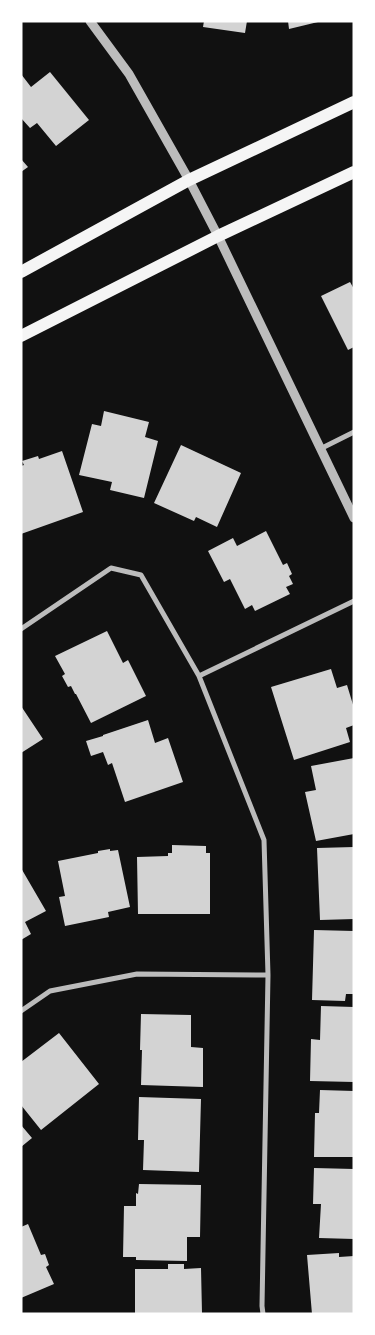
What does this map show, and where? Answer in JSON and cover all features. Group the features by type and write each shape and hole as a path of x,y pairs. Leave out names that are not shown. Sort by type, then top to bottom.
{"main road":[{"path":"21,272 189,180 354,102"},
{"path":"21,336 218,236 354,172"}],"street":[{"path":"90,21 129,74 189,180 354,518"},
{"path":"320,449 354,432"},
{"path":"21,629 111,568 141,575 199,676 264,840 268,975 263,1314"},
{"path":"199,676 354,601"},
{"path":"21,1011 50,991 137,974 268,975"}],"building":[{"path":"204,21 247,21 245,33 203,27"},
{"path":"288,21 318,21 318,22 289,29"},
{"path":"50,72 89,120 56,146 37,123 30,128 21,118 21,74 31,87"},
{"path":"21,159 28,167 21,172"},
{"path":"350,282 354,289 354,347 348,350 321,296"},
{"path":"104,411 149,422 145,437 158,441 144,498 110,490 112,482 79,475 92,424 101,426"},
{"path":"181,445 241,473 217,527 196,517 194,521 154,503"},
{"path":"62,451 83,512 21,534 21,466 24,465 22,461 38,456 39,459"},
{"path":"266,531 283,565 287,563 292,574 289,576 293,584 286,587 290,594 255,611 252,605 245,609 230,579 224,582 208,551 233,538 237,546"},
{"path":"107,631 123,663 128,660 146,696 91,723 76,694 71,686 68,687 62,676 65,674 55,656"},
{"path":"331,669 337,688 347,685 354,708 354,725 346,728 350,742 294,760 271,687"},
{"path":"21,706 43,739 21,753"},
{"path":"148,720 155,743 168,738 183,782 125,802 112,763 108,765 103,752 91,756 86,741"},
{"path":"354,758 354,834 316,841 305,792 316,790 311,766"},
{"path":"172,845 206,846 206,853 210,853 210,914 138,914 137,857 168,856 168,853 172,853"},
{"path":"354,847 354,919 320,920 317,848"},
{"path":"110,849 110,851 118,850 130,907 108,912 109,917 65,926 59,897 65,896 58,861"},
{"path":"21,868 46,911 25,922 31,934 21,940"},
{"path":"314,930 354,931 354,994 346,994 345,1001 312,1000"},
{"path":"321,1006 354,1007 354,1082 310,1081 311,1039 320,1040"},
{"path":"141,1014 191,1015 191,1047 203,1048 203,1087 141,1085"},
{"path":"59,1033 99,1084 41,1130 21,1105 21,1062"},
{"path":"320,1090 354,1091 354,1157 314,1157 315,1113 319,1113"},
{"path":"139,1097 201,1099 199,1172 143,1170 144,1140 138,1140"},
{"path":"21,1125 32,1138 21,1147"},
{"path":"314,1168 354,1169 354,1239 319,1238 321,1204 313,1204"},
{"path":"139,1184 201,1185 200,1237 187,1237 187,1261 136,1260 136,1257 123,1257 124,1206 136,1206 136,1193 138,1194"},
{"path":"28,1224 41,1255 45,1254 49,1265 46,1267 54,1284 21,1298 21,1227"},
{"path":"339,1253 339,1257 354,1256 354,1314 312,1314 307,1255"},
{"path":"168,1264 184,1264 184,1269 201,1268 202,1313 135,1314 135,1269 168,1269"}]}
